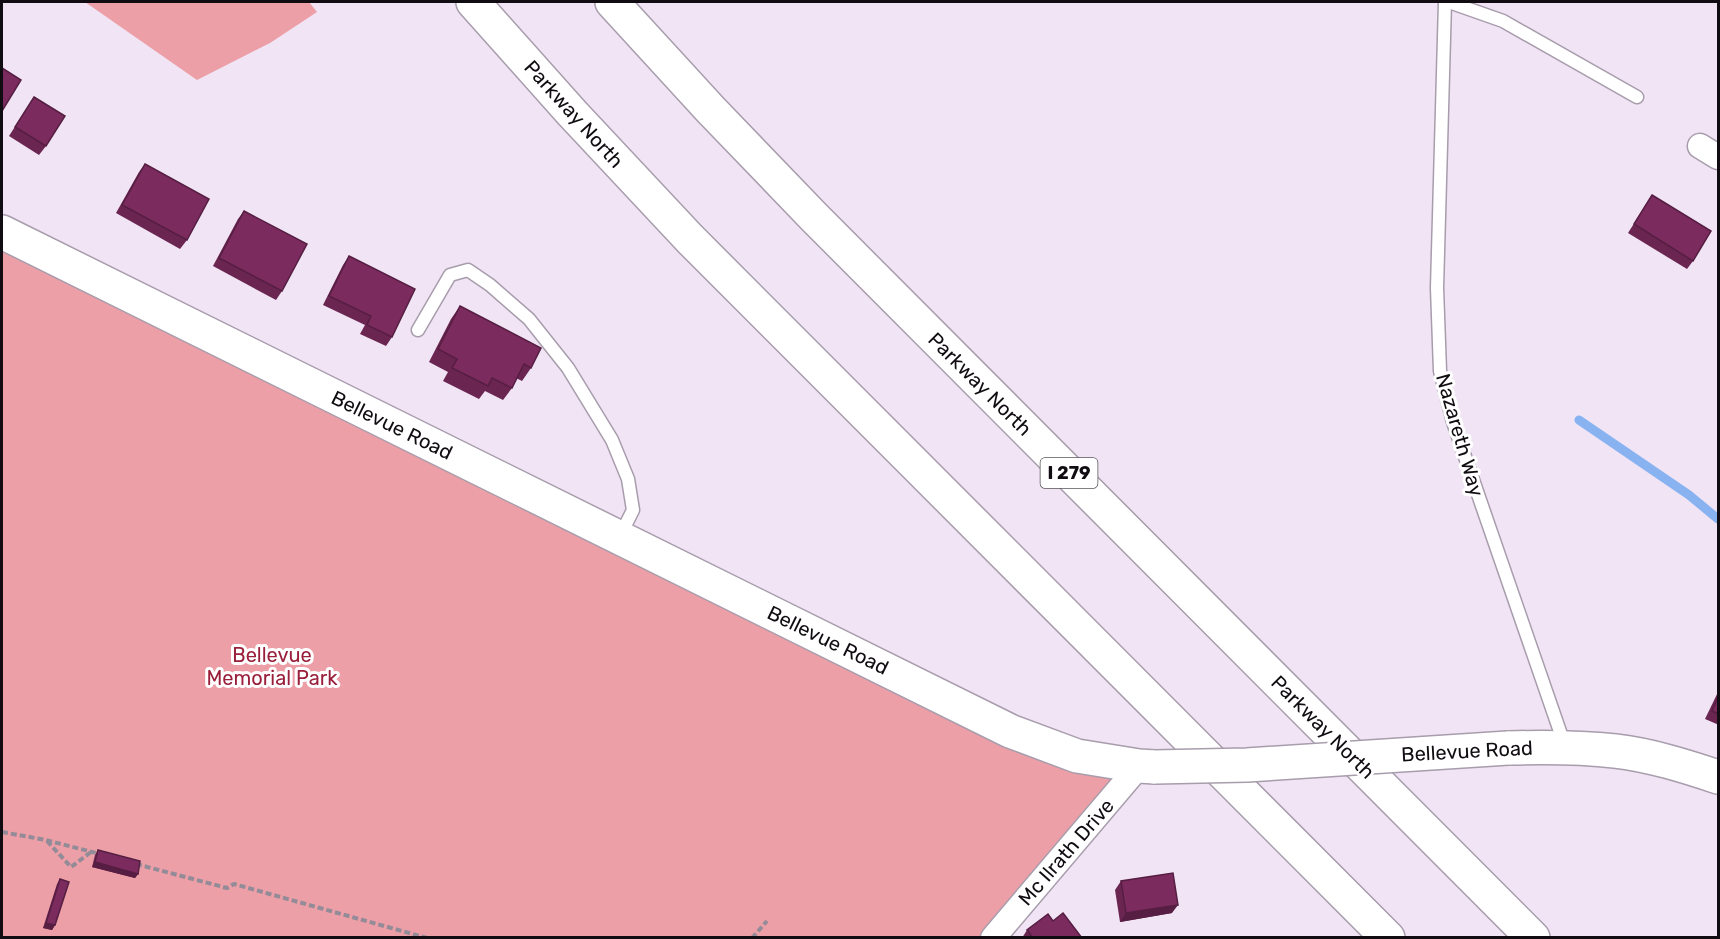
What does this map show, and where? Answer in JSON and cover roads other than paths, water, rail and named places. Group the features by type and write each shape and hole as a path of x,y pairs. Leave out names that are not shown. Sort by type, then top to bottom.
{"main road":[{"name":"Parkway North","path":"473,2 572,114 690,239 1388,938"},
{"name":"Parkway North","path":"612,2 822,226 1533,938"},
{"name":"Bellevue Road","path":"2,232 1010,731 1077,756 1147,766 1247,765 1508,748 1565,747 1617,751 1673,763 1719,777"}],"street":[{"name":"Mc Ilrath Drive","path":"993,938 1147,766"}],"lane":[{"path":"1447,2 1503,21 1637,97"},
{"name":"Nazareth Way","path":"1447,2 1437,288 1440,371 1453,422 1565,747"},
{"path":"418,330 450,275 468,270 490,285 530,319 568,368 612,440 628,479 633,510 620,537"}],"waterway":[{"path":"1579,420 1689,495 1718,519"}],"park label":[{"name":"Bellevue Memorial Park","path":"272,666"}]}
